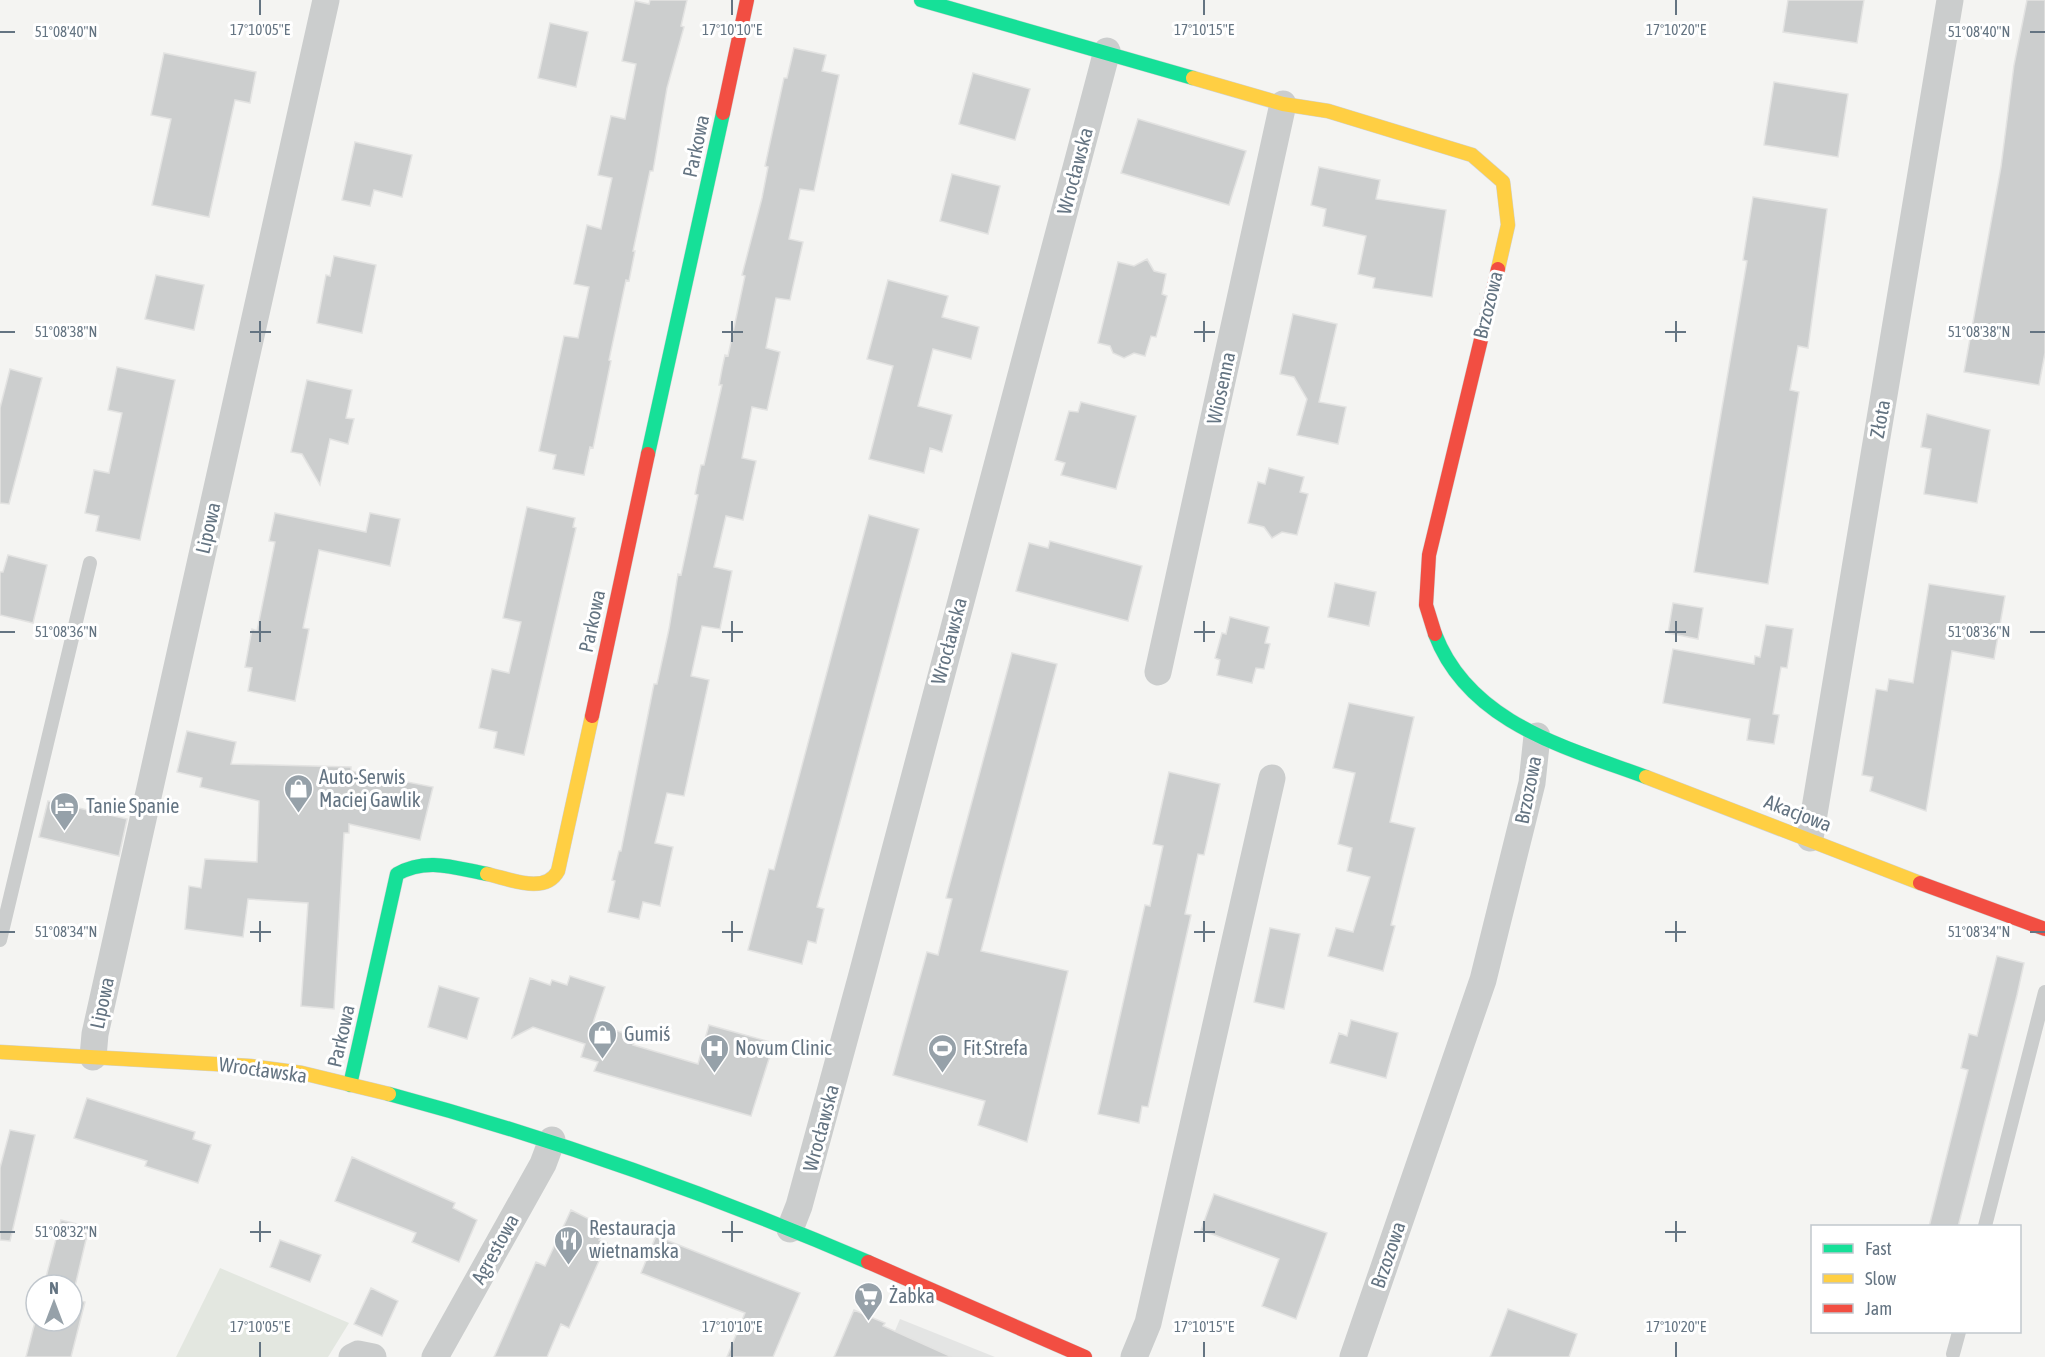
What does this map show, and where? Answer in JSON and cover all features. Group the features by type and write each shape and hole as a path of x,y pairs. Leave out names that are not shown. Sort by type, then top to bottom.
{"street":[{"name":"Lipowa","path":"93,1057 95,1034 326,0"},
{"name":"Parkowa","path":"350,1085 397,874 413,865 433,864 543,885 553,880 558,871 747,0"},
{"path":"921,0 976,7 1107,51 1283,104"},
{"name":"Złota","path":"1810,838 1950,0"},
{"name":"Wrocławska","path":"790,1229 799,1206 856,1000 990,486 1107,51"},
{"name":"Brzozowa","path":"1283,104 1328,111 1472,155 1503,182 1508,225 1429,555 1426,605 1436,637 1460,678 1489,708 1537,736 1532,783 1483,980 1353,1357"},
{"name":"Wiosenna","path":"1158,672 1283,104"},
{"name":"Akacjowa","path":"1537,736 1810,838 1977,906 2045,928"},
{"path":"1134,1357 1148,1323 1272,778"},
{"name":"Wrocławska","path":"0,1052 231,1064 287,1071 350,1085 552,1140 640,1170 790,1229 1085,1357"},
{"name":"Agrestowa","path":"435,1357 543,1164 552,1140"},
{"path":"352,1357 358,1354 373,1357"}],"lane":[{"path":"0,940 90,564"},
{"path":"1986,1225 2045,992"},
{"path":"1953,1354 1959,1333"}],"shaded area":[{"path":"220,1268 349,1323 328,1357 176,1357"},
{"path":"900,1319 995,1357 884,1357"}],"building":[{"path":"650,0 687,0 681,26 684,27 667,88 653,171 650,171 629,281 626,280 609,360 611,361 593,448 590,447 584,475 553,469 556,455 539,451 564,336 578,338 589,287 574,284 587,225 601,229 612,178 598,175 611,116 625,119 636,64 622,61 635,1 649,4"},
{"path":"1788,0 1864,0 1857,43 1783,32"},
{"path":"2027,0 2045,0 2045,353 2039,385 1964,372 2001,167 2014,65"},
{"path":"550,23 588,32 576,87 538,78"},
{"path":"794,48 826,55 822,71 839,75 814,191 800,189 789,239 803,242 790,300 776,298 766,348 780,352 767,410 752,407 742,458 756,461 743,520 726,516 714,567 732,571 720,629 702,626 691,676 709,680 684,796 667,793 655,843 673,847 660,906 643,902 639,919 608,912 615,881 612,880 619,851 621,851 654,684 657,684 669,629 678,574 681,575 698,495 695,494 701,465 704,465 722,385 719,385 722,369 725,355 728,356 745,276 742,275 762,198 768,167 765,166 784,78 787,78"},
{"path":"164,53 256,72 250,103 235,100 209,217 152,205 171,119 151,115"},
{"path":"973,73 1030,89 1015,140 959,124"},
{"path":"1774,82 1848,94 1838,157 1764,145"},
{"path":"1138,119 1246,151 1229,205 1121,173"},
{"path":"355,142 412,155 402,197 374,190 370,206 342,200"},
{"path":"1319,167 1380,180 1376,199 1446,210 1432,297 1373,288 1375,278 1358,274 1366,236 1323,226 1326,209 1311,205"},
{"path":"952,174 1000,186 988,234 940,221"},
{"path":"1753,197 1827,209 1808,348 1798,346 1790,390 1799,392 1768,584 1694,572 1747,261 1743,260"},
{"path":"334,256 376,265 362,333 317,323 326,275 330,276"},
{"path":"1147,259 1154,271 1166,274 1162,294 1167,296 1156,337 1151,336 1145,356 1134,353 1124,358 1113,353 1110,346 1098,343 1118,262 1134,266"},
{"path":"156,275 204,285 194,330 145,319"},
{"path":"888,280 948,296 942,317 979,327 971,359 933,349 918,406 952,415 942,452 930,448 924,473 869,459 893,366 867,359"},
{"path":"1293,314 1337,324 1319,402 1346,407 1338,444 1297,435 1307,399 1294,377 1280,374"},
{"path":"117,367 175,380 140,540 96,531 99,516 85,513 94,470 109,473 122,413 108,410"},
{"path":"10,369 42,378 9,504 0,503 0,408"},
{"path":"307,380 352,390 346,418 354,419 348,444 330,439 320,485 302,454 291,452"},
{"path":"1081,402 1136,416 1116,489 1061,475 1065,463 1055,460 1069,411 1078,412"},
{"path":"1927,414 1990,430 1977,503 1924,494 1931,449 1921,447"},
{"path":"1269,468 1304,477 1300,492 1308,494 1297,535 1282,532 1272,538 1264,527 1248,523 1258,482 1265,484"},
{"path":"527,507 575,518 573,527 576,528 524,755 494,748 497,732 479,728 492,669 509,673 521,622 503,618"},
{"path":"275,513 366,532 370,513 400,519 390,566 319,550 303,628 309,629 295,701 248,691 252,668 245,667 252,629 257,631 275,542 269,541"},
{"path":"869,515 919,529 817,907 824,909 816,943 808,941 802,964 748,950 769,869 774,870"},
{"path":"1050,541 1142,566 1128,621 1016,591 1029,543 1048,548"},
{"path":"8,555 47,565 33,623 0,615 0,572 3,572"},
{"path":"1335,583 1376,592 1369,626 1328,617"},
{"path":"1929,584 2005,596 1994,659 1952,651 1926,811 1870,791 1873,777 1862,775 1876,689 1887,691 1889,679 1913,683"},
{"path":"1673,603 1703,608 1698,639 1668,633"},
{"path":"1230,617 1269,627 1265,643 1270,644 1264,669 1256,668 1252,683 1217,675 1220,660 1215,658 1222,633 1226,634"},
{"path":"1766,625 1793,629 1787,668 1781,667 1773,714 1779,715 1774,744 1747,740 1750,719 1663,703 1673,649 1754,664 1755,656 1760,657"},
{"path":"1012,653 1057,664 981,951 1068,971 1027,1142 978,1125 985,1101 893,1075 927,952 938,955 952,899 946,898"},
{"path":"1349,703 1414,717 1390,822 1415,828 1391,925 1395,926 1383,971 1328,956 1336,928 1353,932 1370,877 1347,871 1352,848 1338,844 1355,773 1333,768"},
{"path":"187,731 236,742 231,764 351,767 351,771 433,787 420,840 349,824 349,833 344,833 334,1009 301,1006 308,903 248,899 243,937 185,929 189,886 201,888 205,859 257,862 259,801 200,787 202,778 177,772"},
{"path":"1169,772 1220,784 1204,855 1198,854 1185,914 1191,915 1148,1107 1142,1106 1139,1123 1098,1114 1145,905 1150,906 1163,846 1153,844"},
{"path":"48,801 127,819 119,856 39,837"},
{"path":"1270,928 1300,934 1284,1009 1254,1002"},
{"path":"1997,956 2024,963 1959,1225 1929,1225 1968,1070 1961,1068 1969,1034 1977,1036"},
{"path":"570,976 605,987 593,1023 636,1037 633,1045 698,1064 709,1025 774,1043 751,1116 594,1071 598,1062 581,1057 585,1044 533,1027 512,1038 530,978 550,985 552,980 567,985"},
{"path":"439,986 479,998 467,1039 428,1027"},
{"path":"1351,1020 1398,1033 1386,1078 1330,1063 1339,1033 1347,1036"},
{"path":"87,1098 195,1132 193,1139 211,1145 198,1183 145,1166 147,1161 74,1138"},
{"path":"10,1130 35,1135 10,1241 0,1240 0,1168"},
{"path":"352,1157 455,1203 453,1208 477,1220 459,1262 412,1242 416,1233 335,1201"},
{"path":"1214,1194 1327,1233 1296,1319 1262,1306 1279,1259 1201,1230"},
{"path":"571,1210 605,1227 599,1240 607,1243 569,1328 561,1324 547,1357 494,1357 536,1262 545,1266"},
{"path":"61,1220 89,1227 78,1273 47,1273"},
{"path":"656,1236 800,1293 773,1357 727,1357 745,1313 641,1273"},
{"path":"280,1240 321,1255 310,1282 270,1267"},
{"path":"371,1288 398,1301 382,1336 354,1324"},
{"path":"1508,1309 1577,1334 1569,1357 1490,1357"},
{"path":"854,1310 885,1323 883,1326 952,1357 834,1357"},
{"path":"32,1333 77,1333 71,1357 26,1357"}],"traffic: fast":[{"path":"921,0 1193,78"},
{"path":"648,454 723,113"},
{"path":"1435,634 1451,664 1471,690 1495,710 1523,728 1553,742 1646,777"},
{"path":"350,1085 397,874 408,869 430,865 487,874"},
{"path":"389,1094 511,1129 631,1169 868,1262"}],"traffic: slow":[{"path":"1193,78 1283,104 1328,111 1472,155 1503,182 1508,225 1498,269"},
{"path":"487,874 516,882 536,884 552,878 558,871 592,716"},
{"path":"1646,777 1920,883"},
{"path":"0,1052 250,1066 302,1073 389,1094"}],"traffic: jam":[{"path":"723,113 747,0"},
{"path":"1435,634 1426,605 1429,555 1498,269"},
{"path":"592,716 648,454"},
{"path":"1920,883 2045,929"},
{"path":"868,1262 1085,1357"}],"place":[{"name":"Auto-Serwis Maciej Gawlik","path":"298,814"},
{"name":"Tanie Spanie","path":"65,832"},
{"name":"Gumiś","path":"603,1060"},
{"name":"Novum Clinic","path":"714,1074"},
{"name":"Fit Strefa","path":"942,1074"},
{"name":"Restauracja wietnamska","path":"568,1266"},
{"name":"Żabka","path":"868,1322"}]}
